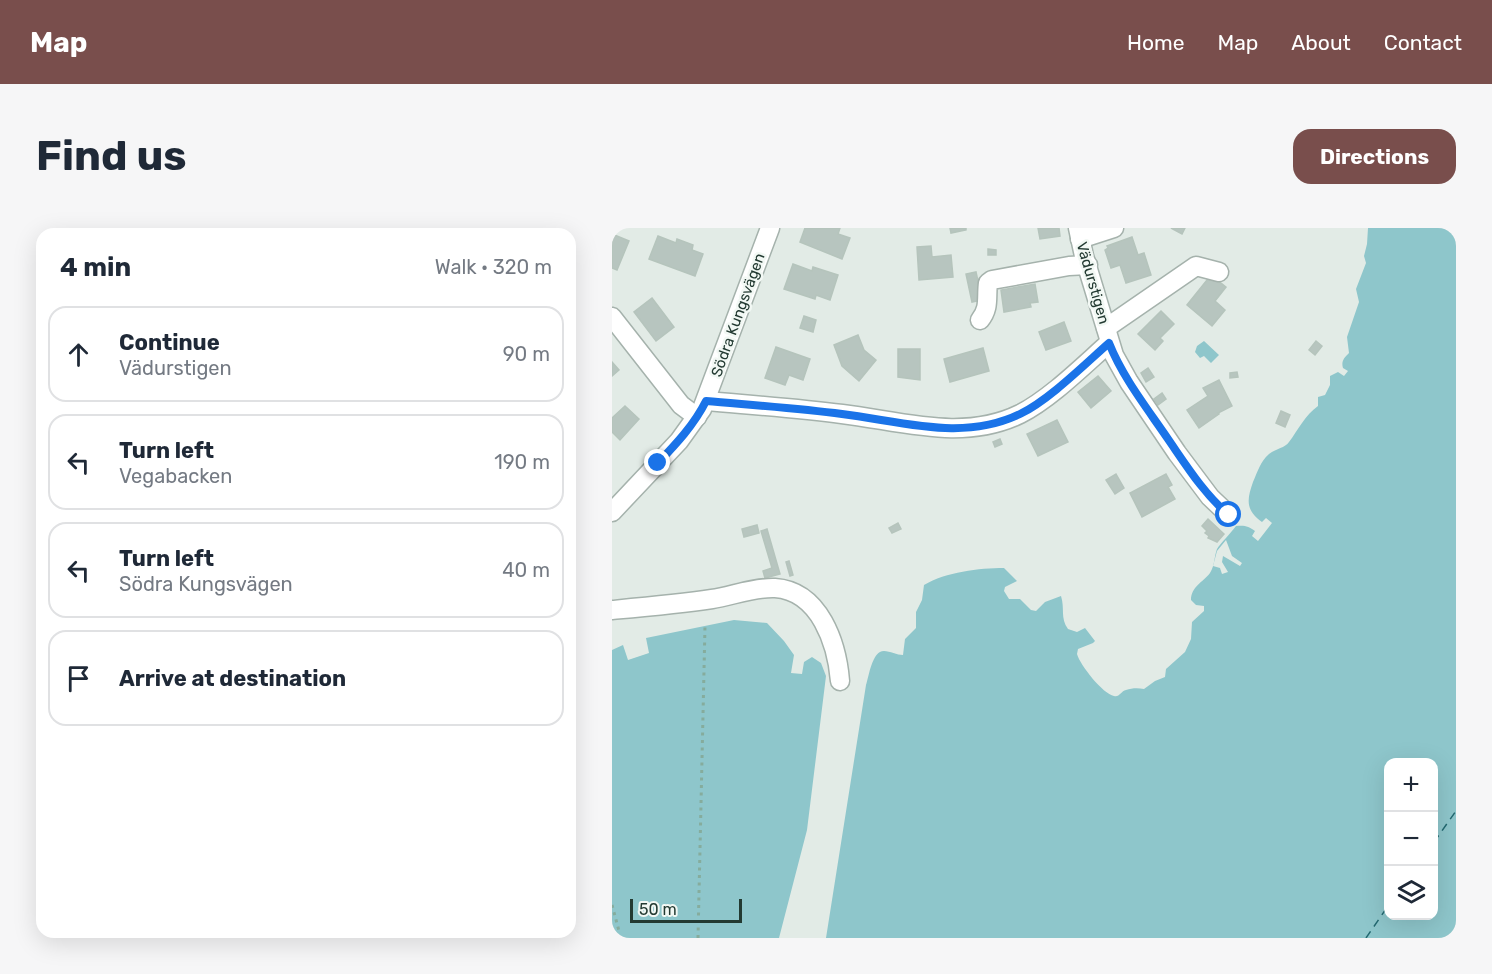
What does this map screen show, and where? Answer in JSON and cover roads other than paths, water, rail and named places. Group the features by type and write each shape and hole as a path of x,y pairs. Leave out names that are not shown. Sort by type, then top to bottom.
{"street":[{"name":"Södra Kungsvägen","path":"612,512 679,441 706,401 770,228"},
{"path":"1079,233 1114,228"},
{"name":"Vädurstigen","path":"1079,233 1108,335 1129,382 1210,497 1229,515"},
{"path":"980,320 985,313 988,283 992,280 1059,267 1088,265"},
{"path":"706,401 837,413 936,428 972,428 1001,421 1022,413 1044,398 1108,335 1196,266 1219,272"},
{"path":"612,316 681,405 697,417"},
{"path":"612,610 676,604 762,589 785,590 805,602 822,619 836,649 840,681"}],"water":[{"path":"1368,228 1456,228 1456,938 826,938 870,670 874,659 880,652 903,655 905,639 916,628 916,612 922,600 924,585 942,577 963,572 1004,568 1017,581 1005,587 1004,591 1009,599 1020,599 1031,610 1036,611 1045,602 1061,596 1064,621 1068,629 1077,632 1085,628 1095,641 1078,649 1079,659 1092,678 1109,694 1116,696 1128,689 1144,689 1165,677 1166,669 1185,652 1191,639 1192,622 1204,611 1204,606 1196,605 1191,600 1192,595 1195,588 1210,573 1218,547 1236,526 1253,529 1255,531 1252,536 1258,541 1272,523 1266,518 1262,522 1256,518 1249,504 1251,488 1261,463 1269,454 1287,444 1305,418 1318,406 1318,397 1325,395 1330,385 1330,376 1338,372 1344,376 1348,371 1343,368 1342,363 1349,353 1347,337 1359,302 1356,289 1366,263 1364,256"},
{"path":"1204,341 1219,355 1211,363 1204,356 1200,358 1195,352 1197,346"},
{"path":"734,620 767,623 794,655 791,673 802,674 804,662 812,657 821,663 826,676 807,830 779,938 612,938 612,650 623,645 628,660 649,653 646,638"}]}
